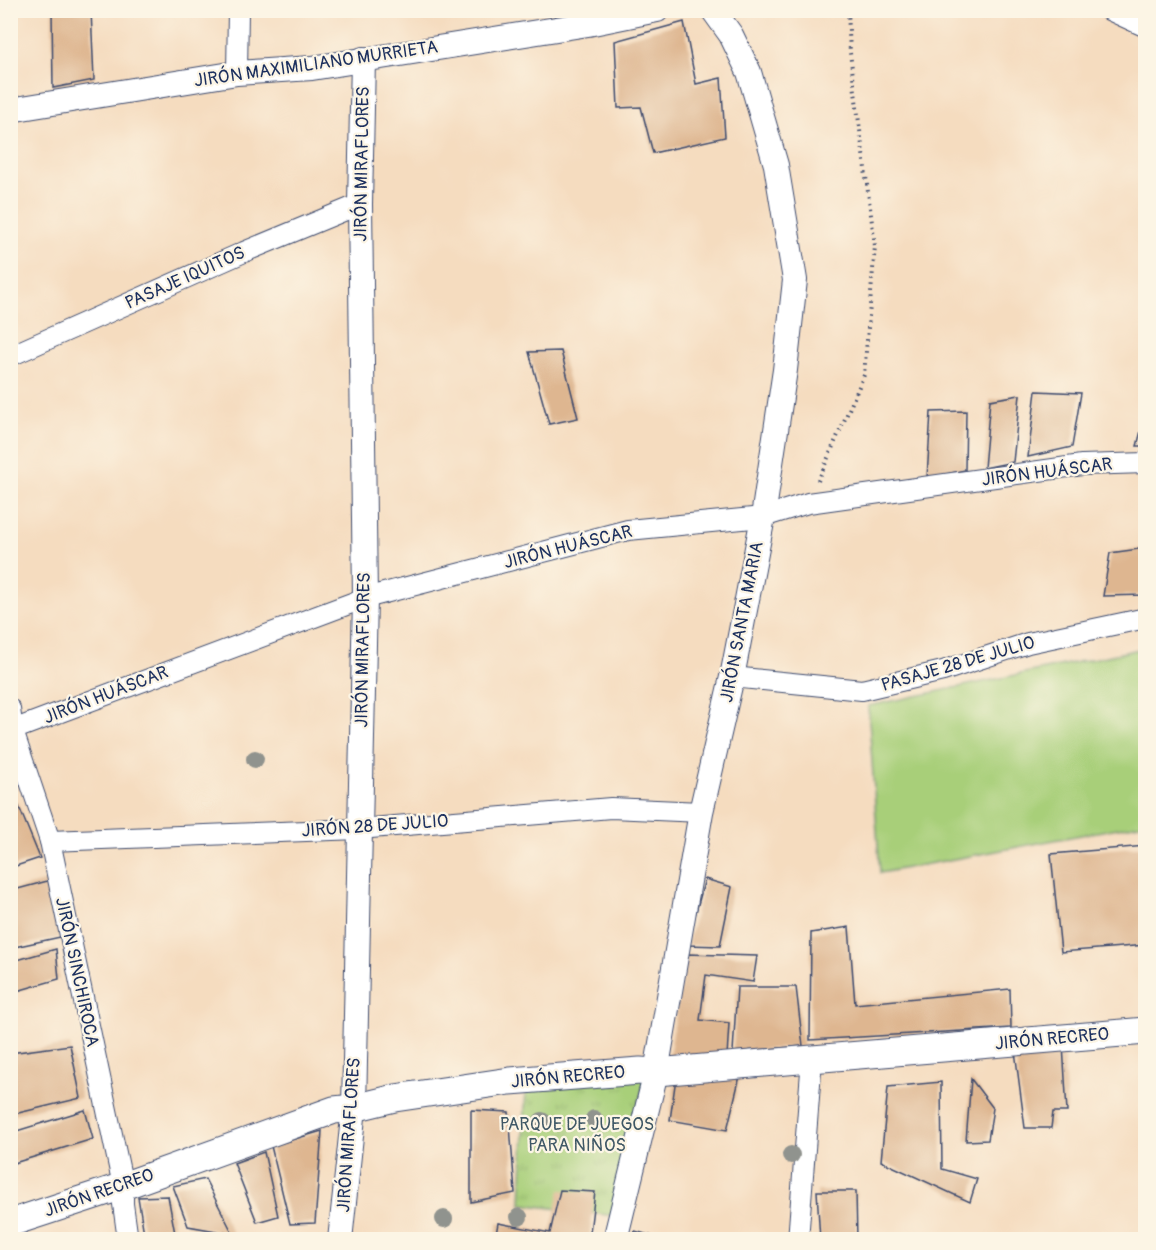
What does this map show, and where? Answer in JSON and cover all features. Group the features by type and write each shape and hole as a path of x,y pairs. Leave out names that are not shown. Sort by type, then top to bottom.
{"main road":[{"name":"JIRÓN RECREO","path":"10,1223 123,1186 334,1110 354,1108 395,1098 510,1081 640,1071 656,1072 1146,1031"}],"street":[{"path":"237,73 238,10"},
{"name":"JIRÓN SANTA MARIA","path":"615,1239 656,1072 701,812 732,677 764,517 795,280 776,165 749,72 731,35 713,10"},
{"path":"1109,10 1146,27"},
{"name":"JIRÓN MAXIMILIANO MURRIETA","path":"10,110 237,73 312,68 588,24 653,11"},
{"name":"JIRÓN MIRAFLORES","path":"340,1239 354,1108 365,598 360,204 363,59"},
{"name":"PASAJE IQUITOS","path":"10,356 244,252 360,204"},
{"name":"JIRÓN HUÁSCAR","path":"12,731 365,598 628,530 764,517 808,503 1082,465 1146,463"},
{"name":"PASAJE 28 DE JULIO","path":"732,677 862,690 943,671 1028,643 1146,618"},
{"name":"JIRÓN SINCHIROCA","path":"10,709 12,731 50,842 123,1186 128,1239"},
{"name":"JIRÓN 28 DE JULIO","path":"50,842 359,829 611,808 701,812"},
{"path":"798,1239 812,1058"}],"path":[{"path":"808,503 864,375 874,258 850,53 848,10"}],"green space":[{"path":"1145,648 1145,823 880,873 868,706"},
{"name":"PARQUE DE JUEGOS PARA NIÑOS","path":"646,1072 614,1216 521,1204 526,1085"}],"building":[{"path":"52,10 91,10 94,80 53,88"},
{"path":"684,22 696,84 721,78 725,137 653,153 641,107 618,108 615,41"},
{"path":"561,351 578,418 549,424 529,352"},
{"path":"1036,391 1081,393 1072,447 1028,457"},
{"path":"1020,395 1013,462 984,468 990,400"},
{"path":"966,411 965,470 927,478 931,412"},
{"path":"1145,416 1146,446 1137,446"},
{"path":"1146,548 1146,595 1103,596 1110,553"},
{"path":"10,759 20,785 10,789"},
{"path":"17,802 40,858 10,868 10,804"},
{"path":"1146,846 1146,945 1061,952 1051,854"},
{"path":"55,879 65,936 10,948 10,891"},
{"path":"705,879 732,887 720,946 687,945"},
{"path":"849,927 855,1004 1010,989 1011,1028 810,1040 811,933"},
{"path":"56,949 59,979 10,993 10,962"},
{"path":"686,954 757,956 753,982 706,975 700,1020 729,1023 727,1056 668,1063"},
{"path":"737,987 796,987 803,1046 733,1052"},
{"path":"70,1045 81,1098 10,1115 10,1053"},
{"path":"1063,1045 1067,1112 1053,1112 1051,1128 1025,1128 1015,1051"},
{"path":"740,1076 727,1130 670,1120 676,1078"},
{"path":"971,1079 993,1108 988,1140 966,1141"},
{"path":"941,1082 942,1169 977,1179 970,1202 881,1161 888,1087"},
{"path":"85,1110 93,1139 14,1163 10,1153 10,1133"},
{"path":"471,1110 509,1112 515,1193 471,1202"},
{"path":"322,1131 315,1223 290,1224 271,1146"},
{"path":"264,1152 278,1216 257,1222 234,1163"},
{"path":"205,1179 233,1234 188,1226 173,1186"},
{"path":"560,1190 595,1192 589,1240 495,1240 498,1223 550,1233"},
{"path":"817,1191 856,1191 857,1240 820,1240"},
{"path":"168,1196 176,1239 145,1240 138,1197"},
{"path":"635,1231 663,1239 663,1240 633,1240"},
{"path":"415,1236 459,1236 459,1240 415,1240"}]}
